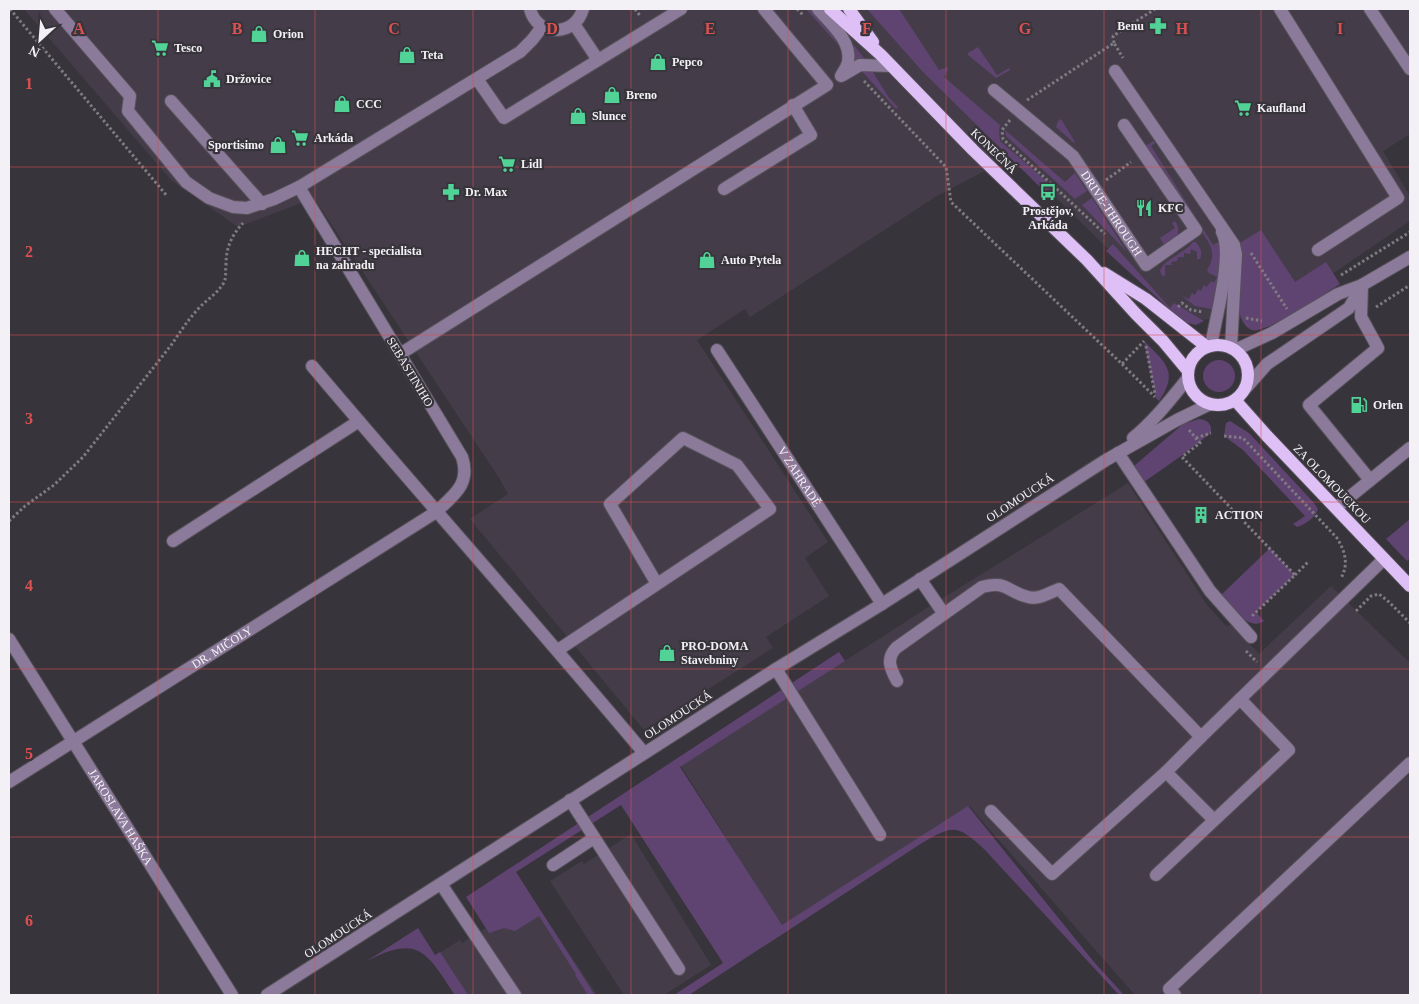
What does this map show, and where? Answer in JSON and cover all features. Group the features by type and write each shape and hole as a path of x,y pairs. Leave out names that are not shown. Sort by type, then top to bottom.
{"main road":[{"name":"KONEČNÁ","path":"830,9 881,55"},
{"name":"KONEČNÁ","path":"849,9 890,66 972,150 1091,265 1149,336 1188,374"},
{"name":"KONEČNÁ","path":"1091,265 1146,299 1209,347"},
{"path":"1209,347 1222,345 1233,349 1247,365 1248,377 1245,389 1236,400"},
{"name":"OLOMOUCKÁ","path":"1188,374 1195,356 1209,347"},
{"path":"1188,374 1193,392 1203,401 1210,404"},
{"name":"OLOMOUCKÁ","path":"1210,404 1223,405 1236,400"},
{"name":"ZA OLOMOUCKOU","path":"1236,400 1267,436 1410,586"}],"street":[{"path":"55,9 130,96 128,111 186,182 197,191 220,204 247,208 299,187 477,79 520,52 542,27"},
{"path":"530,9 535,21 542,27 558,31 574,24 583,9"},
{"path":"477,79 504,118 681,9"},
{"path":"764,9 827,85"},
{"path":"818,9 844,40 849,54 848,63 841,76"},
{"path":"1280,9 1398,198 1318,250"},
{"path":"1370,9 1410,69"},
{"path":"574,24 598,60"},
{"path":"400,354 841,76 860,65 890,66"},
{"path":"1115,71 1234,245 1236,254 1233,349 1272,333 1338,294 1362,285 1410,257"},
{"name":"DRIVE-THROUGH","path":"994,90 1073,156 1146,265 1196,230 1124,126"},
{"path":"171,101 258,205"},
{"path":"724,189 811,135 793,105"},
{"name":"SEBASTINIHO","path":"299,187 462,457 465,467 462,484 454,495 436,512"},
{"path":"1208,208 1226,239 1226,265 1209,347"},
{"path":"1245,389 1267,364 1350,308 1362,285"},
{"path":"1362,285 1361,317 1378,348 1310,405 1370,480"},
{"name":"V ZAHRADĚ","path":"717,350 882,604"},
{"path":"312,366 436,512 558,650 644,753"},
{"name":"OLOMOUCKÁ","path":"1106,460 1143,430 1188,374"},
{"name":"OLOMOUCKÁ","path":"267,995 282,991 570,800 776,668 882,604 1106,460 1177,420 1210,404"},
{"path":"173,541 359,421"},
{"path":"558,650 770,509 737,465 683,438 610,504 657,584"},
{"path":"1336,508 1410,448"},
{"path":"1118,453 1210,591 1251,637"},
{"name":"DR. MIČOLY","path":"9,782 436,512"},
{"path":"991,811 1052,874 1166,772 1384,559"},
{"path":"920,579 944,614"},
{"path":"897,681 890,668 889,661 896,648 982,587 992,584 1004,586 1028,597 1039,597 1059,589 1201,736"},
{"name":"JAROSLAVA HAŠKA","path":"9,639 232,995"},
{"path":"776,668 880,835"},
{"path":"1156,875 1289,750 1240,699"},
{"path":"1175,995 1169,989 1410,763"},
{"path":"1166,772 1214,820"},
{"path":"570,800 679,969"},
{"path":"553,865 594,838"},
{"path":"441,884 515,995"}],"path":[{"path":"10,9 167,196"},
{"path":"1114,43 1113,36 1155,9"},
{"path":"893,112 946,167 951,202 1159,401"},
{"path":"1095,188 1131,162 1138,147"},
{"path":"1055,186 1107,236"},
{"path":"9,520 54,485 82,457 172,344 188,321 223,283 226,276 226,250 230,241 236,230 258,205"},
{"path":"1337,278 1410,232"},
{"path":"1169,316 1182,303 1191,310 1216,314"},
{"path":"1233,316 1264,321 1272,333"},
{"path":"1122,364 1149,336"},
{"path":"1149,336 1156,398"},
{"path":"1183,424 1200,443 1182,457 1295,574"},
{"path":"1196,438 1211,433"},
{"path":"1224,436 1243,438 1337,538 1346,557 1345,569 1340,580"},
{"path":"1241,626 1309,562"},
{"path":"1356,611 1371,596 1379,594 1410,623"},
{"path":"1240,644 1257,662 1263,656"}],"shaded area":[{"path":"24,9 1410,9 1410,134 1383,151 1410,196 1410,221 1269,317 1228,319 1227,308 1225,308 1222,319 1181,320 1013,156 937,196 750,317 745,309 697,340 828,542 805,558 829,596 766,637 773,648 644,730 470,519 508,494 314,198 238,227 171,180"},
{"path":"806,9 822,9 849,39 864,58 889,98 898,107 896,109"},
{"path":"867,9 899,9 939,70 948,67 944,77 1000,125 1000,141 1052,186 1045,192 923,72"},
{"path":"978,47 997,75 1009,68 1010,70 996,78 968,55 968,53"},
{"path":"1061,119 1075,142 1074,143 1056,127"},
{"path":"1005,130 1065,182 1075,173 1087,191 1075,199 1006,136"},
{"path":"1154,141 1155,143 1151,146 1213,245 1218,242 1220,247 1217,293 1212,309 1195,306 1182,296 1189,299 1192,293 1195,295 1198,289 1201,291 1204,285 1207,287 1211,281 1214,283 1217,277 1207,270 1212,257 1209,243 1161,166 1143,147"},
{"path":"1092,198 1127,252 1082,205"},
{"path":"1175,221 1178,229 1177,235 1165,246 1160,238 1175,228 1172,223"},
{"path":"1261,230 1295,282 1326,262 1340,284 1281,320 1259,330 1252,330 1243,322 1238,305 1242,257 1240,243"},
{"path":"1193,242 1196,242 1200,248 1200,259 1197,259 1197,252 1191,249 1190,254 1184,253 1184,257 1178,257 1177,261 1171,262 1172,265 1165,265 1165,275 1163,277 1160,271 1162,267"},
{"path":"1113,244 1170,308 1174,303 1204,321 1196,325 1184,322 1106,251"},
{"path":"1144,341 1164,362 1169,375 1165,391 1159,401 1156,398"},
{"path":"1219,360 1225,361 1230,365 1234,370 1234,382 1230,387 1225,391 1219,392 1213,391 1208,387 1204,382 1203,376 1204,370 1208,365 1213,361"},
{"path":"1199,419 1209,423 1211,433 1144,482 1134,466 1183,424"},
{"path":"1230,421 1249,433 1314,503 1318,509 1310,520 1297,527 1293,524 1305,516 1243,450 1224,436 1226,423"},
{"path":"1128,483 1207,605 1227,627 1231,624 1259,654 1331,586 1410,663 1410,995 1135,995 969,806 782,926 681,766 927,608"},
{"path":"1410,519 1410,558 1407,561 1386,539"},
{"path":"1270,548 1295,575 1256,612 1264,621 1252,623 1240,616 1221,595"},
{"path":"839,652 845,661 680,767 782,925 968,806 1094,962 1124,995 1119,995 984,849 961,831 954,830 948,830 922,843 689,995 674,995 723,963 621,805 516,872 596,995 588,995 539,916 515,931 504,928 489,933 466,897"},
{"path":"631,834 711,965 664,995 624,995 550,881 582,861 584,864"},
{"path":"531,896 597,995 462,995 436,955 460,940 462,943 486,928 484,925"},
{"path":"418,928 435,955 440,952 468,995 455,995 437,968 420,952 411,949 399,949 367,961"}],"place":[{"name":"Benu","path":"1158,26"},
{"name":"Orion","path":"259,34"},
{"name":"Tesco","path":"160,48"},
{"name":"Teta","path":"407,55"},
{"name":"Pepco","path":"658,62"},
{"name":"Držovice","path":"212,79"},
{"name":"Breno","path":"612,95"},
{"name":"CCC","path":"342,104"},
{"name":"Kaufland","path":"1243,108"},
{"name":"Slunce","path":"578,116"},
{"name":"Arkáda","path":"300,138"},
{"name":"Sportisimo","path":"278,145"},
{"name":"Lidl","path":"507,164"},
{"name":"Dr. Max","path":"451,192"},
{"name":"Prostějov, Arkáda","path":"1048,192"},
{"name":"KFC","path":"1144,208"},
{"name":"HECHT - specialista na zahradu","path":"302,258"},
{"name":"Auto Pytela","path":"707,260"},
{"name":"Orlen","path":"1359,405"},
{"name":"ACTION","path":"1201,515"},
{"name":"PRO-DOMA Stavebniny","path":"667,653"}]}
